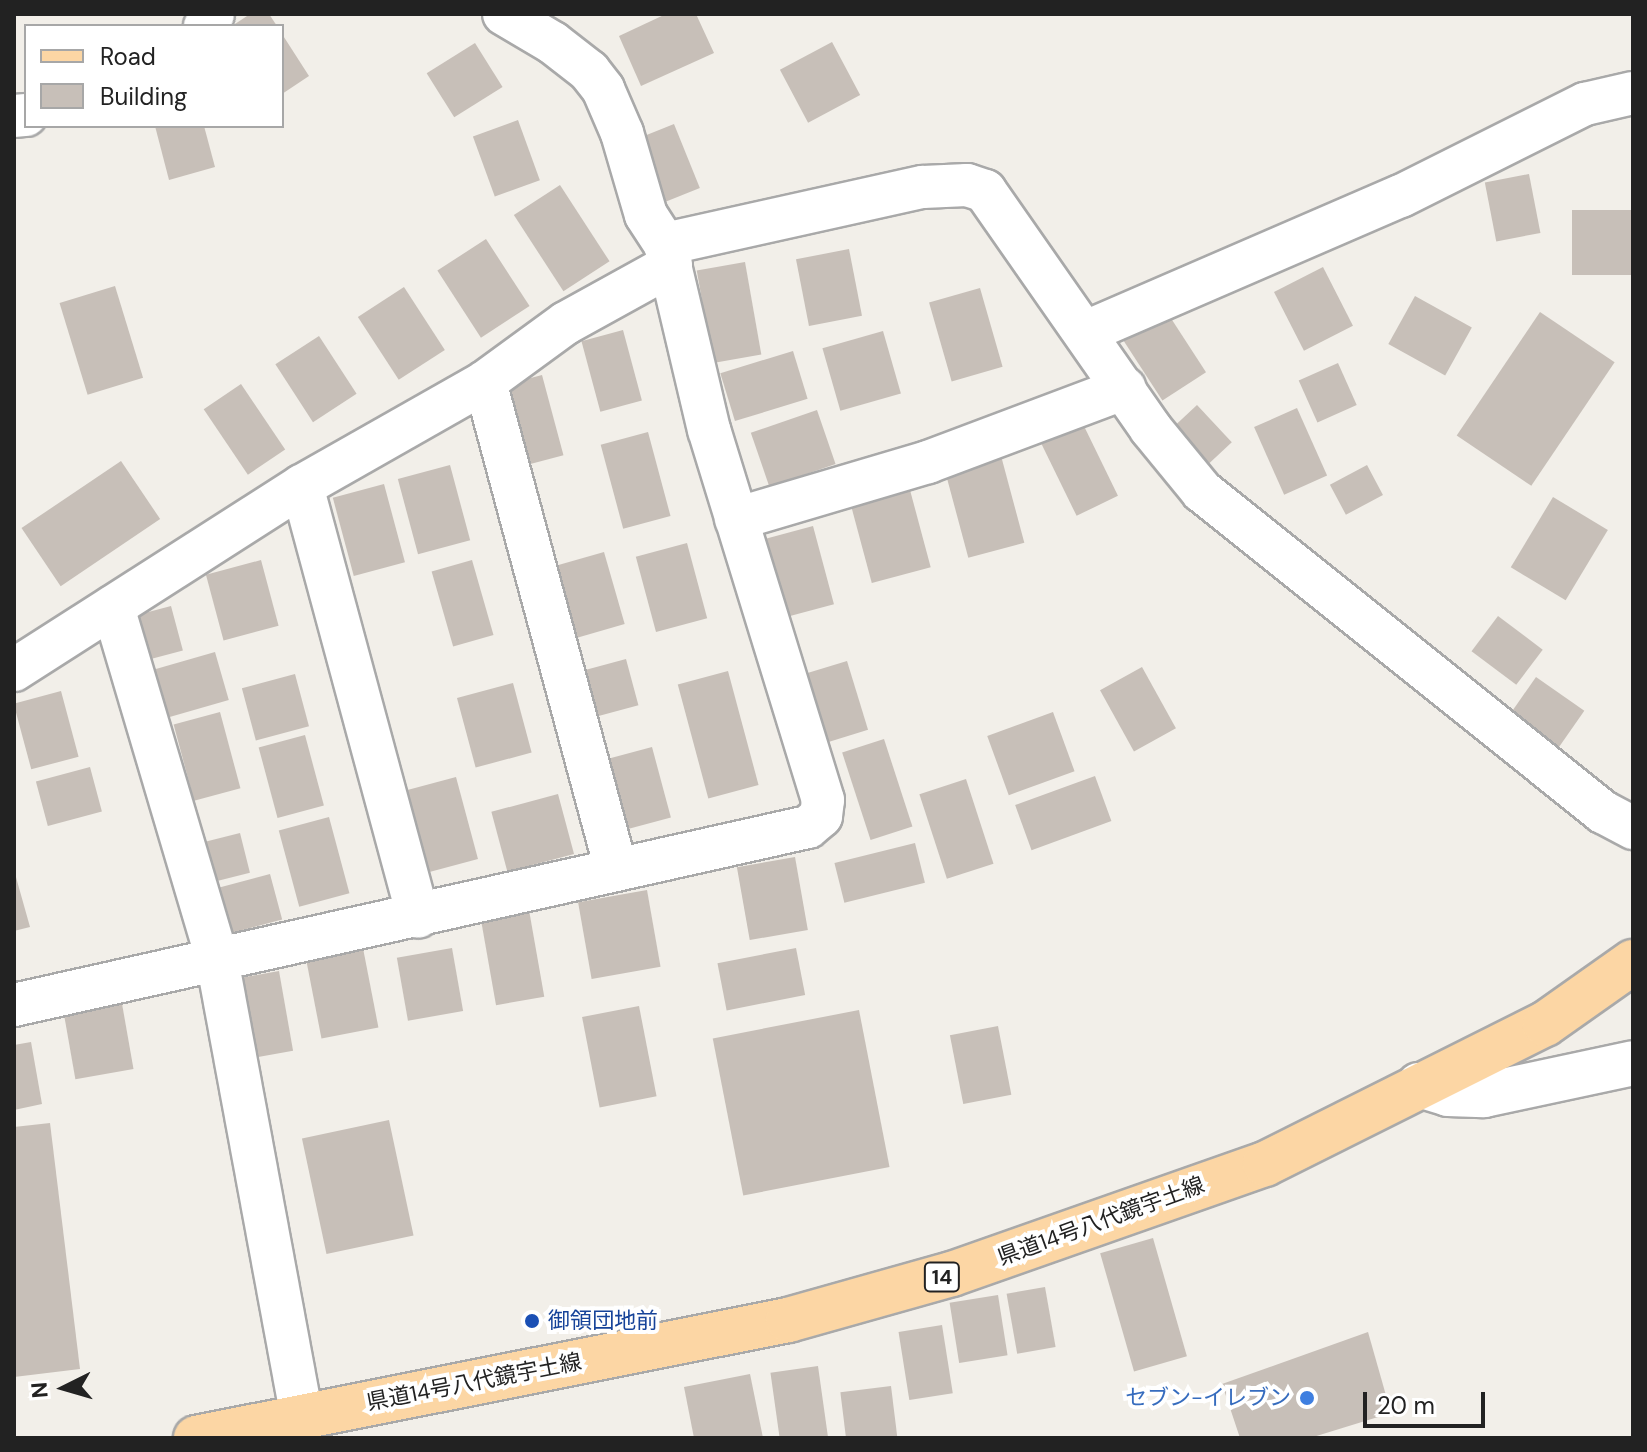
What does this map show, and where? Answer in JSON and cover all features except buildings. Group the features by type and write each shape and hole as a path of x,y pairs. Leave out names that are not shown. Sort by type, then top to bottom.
{"main road":[{"name":"県道14号八代鏡宇土線","path":"196,1438 303,1427 788,1320 952,1274 1265,1164 1545,1024 1633,962"}],"street":[{"path":"14,1005 418,917 808,827 821,816 823,800 709,430 668,255 646,215 622,133 603,89 589,71 553,43 504,14"},
{"path":"1086,332 1401,196 1585,104 1633,93"},
{"path":"14,670 302,486 485,382 668,255 923,187 967,185 985,191 1168,451 1202,491 1603,812 1633,828"},
{"path":"485,382 616,869"},
{"path":"736,519 928,462 1125,388"},
{"path":"302,486 418,917"},
{"path":"113,607 217,959 303,1427"},
{"path":"1419,1085 1448,1094 1484,1095 1633,1063"}],"place":[{"name":"御領団地前","path":"532,1321"},
{"name":"セブン-イレブン","path":"1307,1398"}]}
